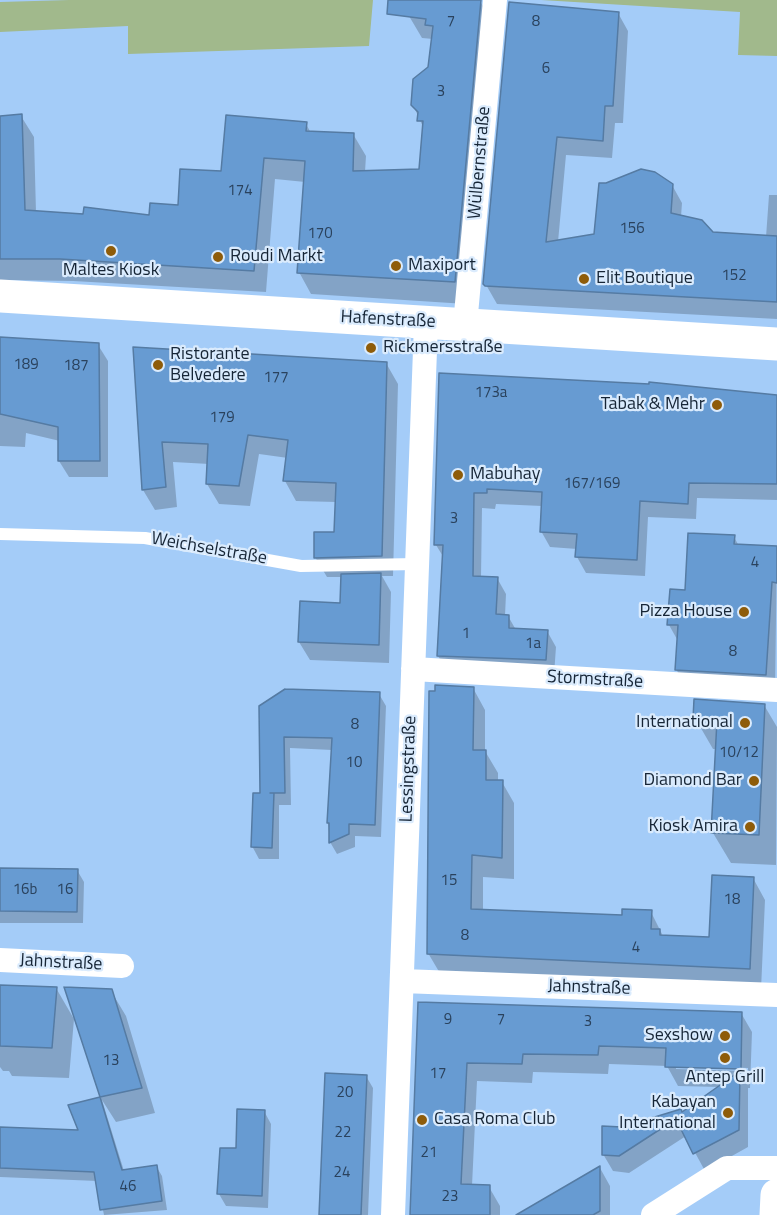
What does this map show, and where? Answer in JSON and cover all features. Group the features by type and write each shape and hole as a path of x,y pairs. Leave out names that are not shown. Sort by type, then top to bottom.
{"street":[{"name":"Wülbernstraße","path":"465,325 495,0"},
{"name":"Hafenstraße","path":"0,296 777,344"},
{"name":"Lessingstraße","path":"393,1215 426,323"},
{"name":"Stormstraße","path":"413,669 777,690"},
{"name":"Jahnstraße","path":"0,960 122,966"},
{"name":"Jahnstraße","path":"402,981 777,995"},
{"path":"653,1215 727,1168 777,1168"},
{"path":"776,1215 777,1195"}],"lane":[{"name":"Weichselstraße","path":"0,534 145,537 301,566 417,564"}],"green space":[{"path":"373,0 369,46 128,54 128,26 0,32 0,2"},
{"path":"541,0 777,0 777,56 738,55 740,12"}],"building":[{"path":"388,0 481,0 455,282 297,273 305,161 264,158 254,271 60,259 0,259 0,116 22,114 25,210 83,214 84,207 149,215 150,203 178,205 180,169 221,171 226,115 307,122 306,131 354,133 353,171 419,169 423,121 417,121 418,112 411,105 413,79 428,67 433,26 425,25 426,19 387,14"},
{"path":"509,2 619,12 613,106 605,106 603,141 557,137 546,242 594,234 599,183 606,183 641,169 655,172 673,184 671,213 702,220 713,232 777,236 777,302 485,286 483,284"},
{"path":"0,337 99,343 100,461 58,461 58,427 0,414"},
{"path":"133,347 387,362 382,556 314,558 314,532 334,532 336,483 283,481 288,440 248,435 239,486 206,484 208,444 162,442 166,487 142,490"},
{"path":"439,373 649,384 649,382 777,395 777,484 689,483 688,504 640,501 637,560 575,557 577,534 540,532 542,492 487,489 487,493 474,493 473,576 498,577 496,614 509,615 509,628 548,630 546,660 437,656 443,545 434,545"},
{"path":"688,533 735,535 734,544 777,546 777,583 772,582 766,675 675,670 678,625 667,625 670,589 685,590"},
{"path":"381,573 379,645 298,642 300,601 340,603 341,574"},
{"path":"435,685 474,687 473,750 486,750 486,780 503,780 502,858 472,855 471,909 622,915 622,909 652,910 651,929 660,929 660,935 709,937 712,875 754,877 750,969 427,954 429,691 435,691"},
{"path":"285,689 380,692 375,825 349,824 349,834 329,843 329,823 327,823 332,738 284,737 285,793 274,793 272,848 251,847 253,793 260,793 259,706"},
{"path":"694,699 765,704 759,835 711,833 717,720 693,719"},
{"path":"0,868 78,869 77,912 0,911"},
{"path":"0,985 57,987 52,1048 0,1046"},
{"path":"64,987 112,989 142,1088 100,1097"},
{"path":"418,1002 742,1012 741,1069 665,1067 666,1048 599,1046 598,1055 523,1054 522,1064 467,1063 461,1184 490,1185 490,1215 410,1215"},
{"path":"740,1071 739,1130 693,1154 676,1119 619,1156 602,1155 602,1126 622,1127 681,1109 682,1112"},
{"path":"325,1073 367,1075 361,1215 319,1215"},
{"path":"100,1097 122,1170 157,1165 162,1201 100,1210 94,1172 0,1168 0,1127 78,1130 68,1105"},
{"path":"237,1109 265,1110 262,1196 217,1194 220,1148 236,1148"},
{"path":"600,1166 600,1211 593,1215 516,1215"}],"place":[{"name":"Maltes Kiosk","path":"111,251"},
{"name":"Roudi Markt","path":"218,257"},
{"name":"Maxiport","path":"396,266"},
{"name":"Elit Boutique","path":"584,279"},
{"name":"Rickmersstraße","path":"371,348"},
{"name":"Ristorante Belvedere","path":"158,365"},
{"name":"Tabak & Mehr","path":"717,405"},
{"name":"Mabuhay","path":"458,475"},
{"name":"Pizza House","path":"744,612"},
{"name":"International","path":"745,723"},
{"name":"Diamond Bar","path":"754,781"},
{"name":"Kiosk Amira","path":"750,827"},
{"name":"Sexshow","path":"725,1036"},
{"name":"Antep Grill","path":"725,1058"},
{"name":"Kabayan International","path":"728,1113"},
{"name":"Casa Roma Club","path":"422,1120"}]}
